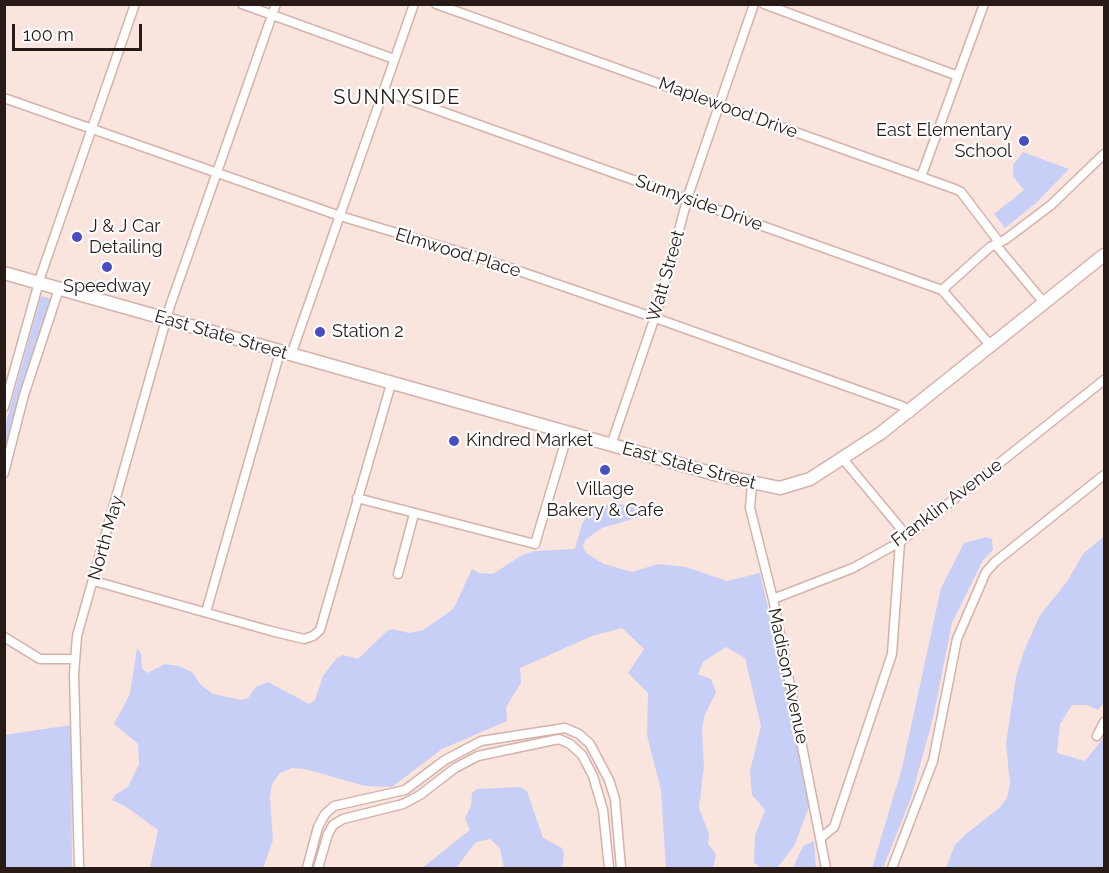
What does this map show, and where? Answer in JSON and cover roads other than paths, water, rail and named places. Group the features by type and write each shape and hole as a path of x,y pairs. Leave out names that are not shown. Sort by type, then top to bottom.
{"main road":[{"name":"East State Street","path":"4,273 611,445 752,484 780,488 795,485 843,459 910,412 1045,304 1103,261"}],"street":[{"path":"4,407 39,283 135,4"},
{"path":"242,4 394,59"},
{"name":"North May","path":"79,868 74,659 77,636 166,320 276,4"},
{"path":"206,612 285,354 340,216 414,4"},
{"name":"Maplewood Drive","path":"436,4 961,192 997,243 1045,304"},
{"name":"Watt Street","path":"611,445 654,318 688,199 754,4"},
{"path":"764,4 958,76"},
{"path":"921,177 984,4"},
{"name":"Sunnyside Drive","path":"384,91 942,290 992,347"},
{"name":"Elmwood Place","path":"4,98 340,216 488,260 902,406 910,412"},
{"path":"942,290 997,243 1051,205 1104,154"},
{"path":"4,473 24,394 59,289"},
{"name":"Franklin Avenue","path":"773,599 853,568 904,539 1104,380"},
{"path":"94,581 304,639 313,636 320,630 391,384"},
{"path":"357,498 535,544 568,433"},
{"path":"822,837 834,827 891,654 904,539 843,459"},
{"path":"892,868 933,762 951,660 957,639 983,579 991,566 1104,475"},
{"name":"Madison Avenue","path":"752,484 750,508 773,599 822,837 826,868"},
{"path":"398,574 414,514"},
{"path":"4,637 40,659 74,659"},
{"path":"1097,736 1104,723"},
{"path":"307,868 318,827 325,814 334,806 405,790 445,760 481,741 565,728 579,734 590,744 609,780 615,799 621,868"},
{"path":"318,868 328,834 333,825 343,819 404,804 420,795 455,768 478,756 559,738 582,755 593,776 603,810 609,868"}],"place":[{"name":"East Elementary School","path":"1024,141"},
{"name":"J & J Car Detailing","path":"77,237"},
{"name":"Speedway","path":"107,267"},
{"name":"Station 2","path":"320,332"},
{"name":"Kindred Market","path":"454,441"},
{"name":"Village Bakery & Cafe","path":"605,470"}],"district":[{"name":"SUNNYSIDE","path":"397,98"}]}
